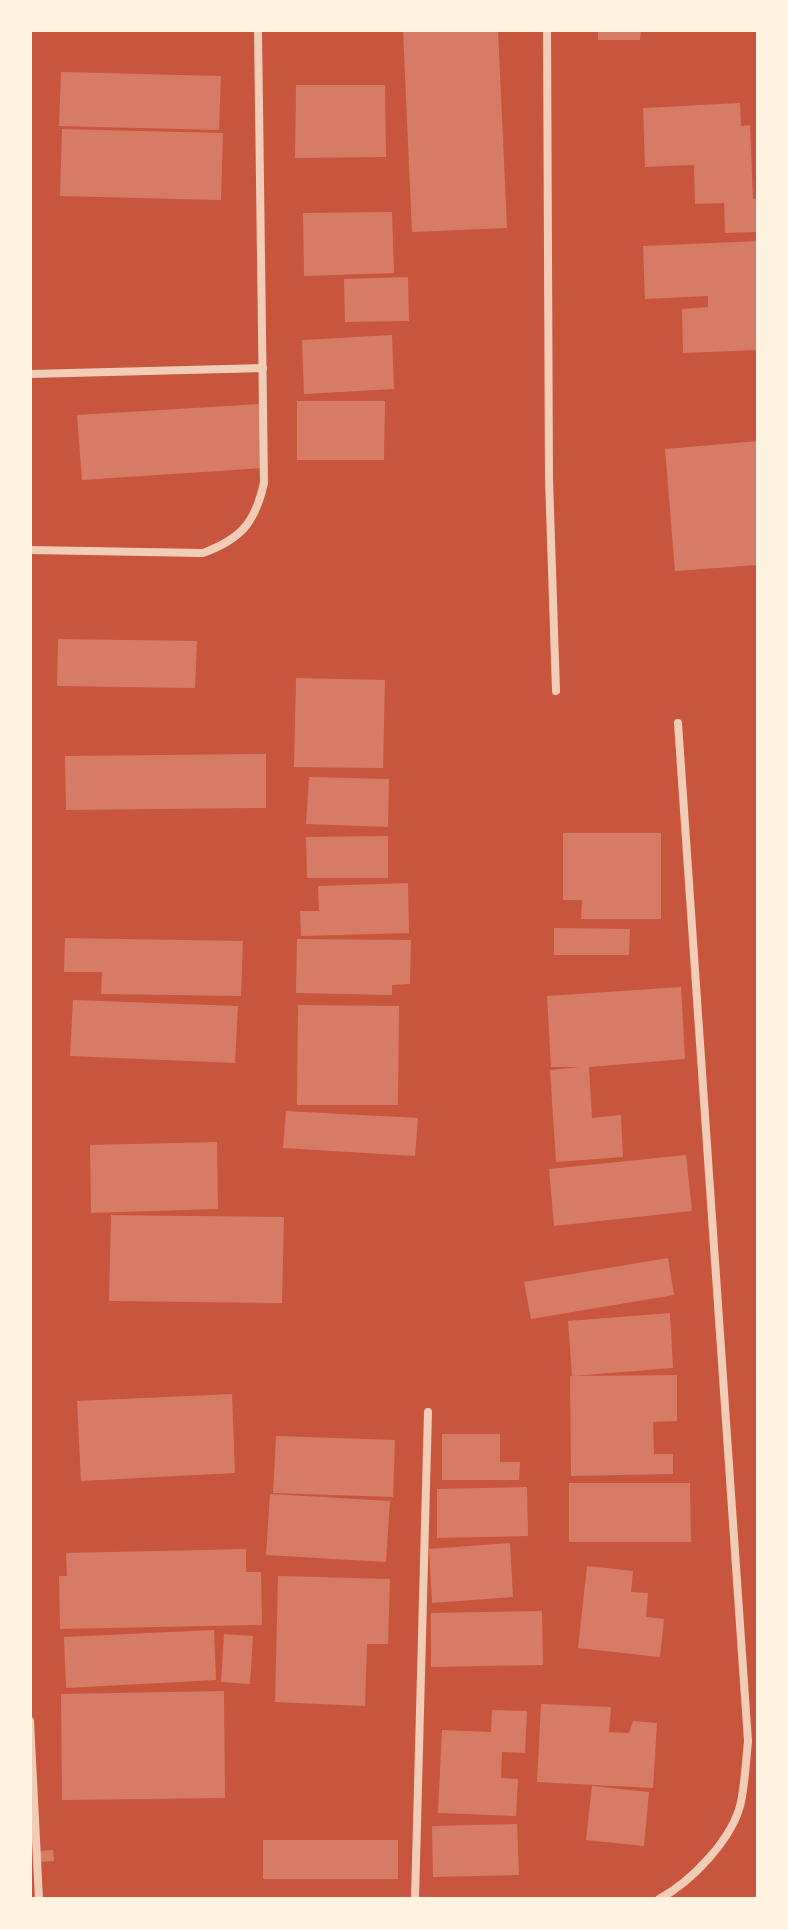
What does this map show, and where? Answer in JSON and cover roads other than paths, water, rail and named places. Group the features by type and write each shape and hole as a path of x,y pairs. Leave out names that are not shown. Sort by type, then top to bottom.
{"street":[{"path":"30,550 203,553 225,545 245,529 259,506 264,483 258,30"},
{"path":"547,30 549,479 556,691"},
{"path":"30,374 263,368"},
{"path":"659,1899 678,1889 716,1852 741,1805 748,1741 678,723"},
{"path":"415,1899 428,1412"},
{"path":"30,1721 39,1899"}]}
